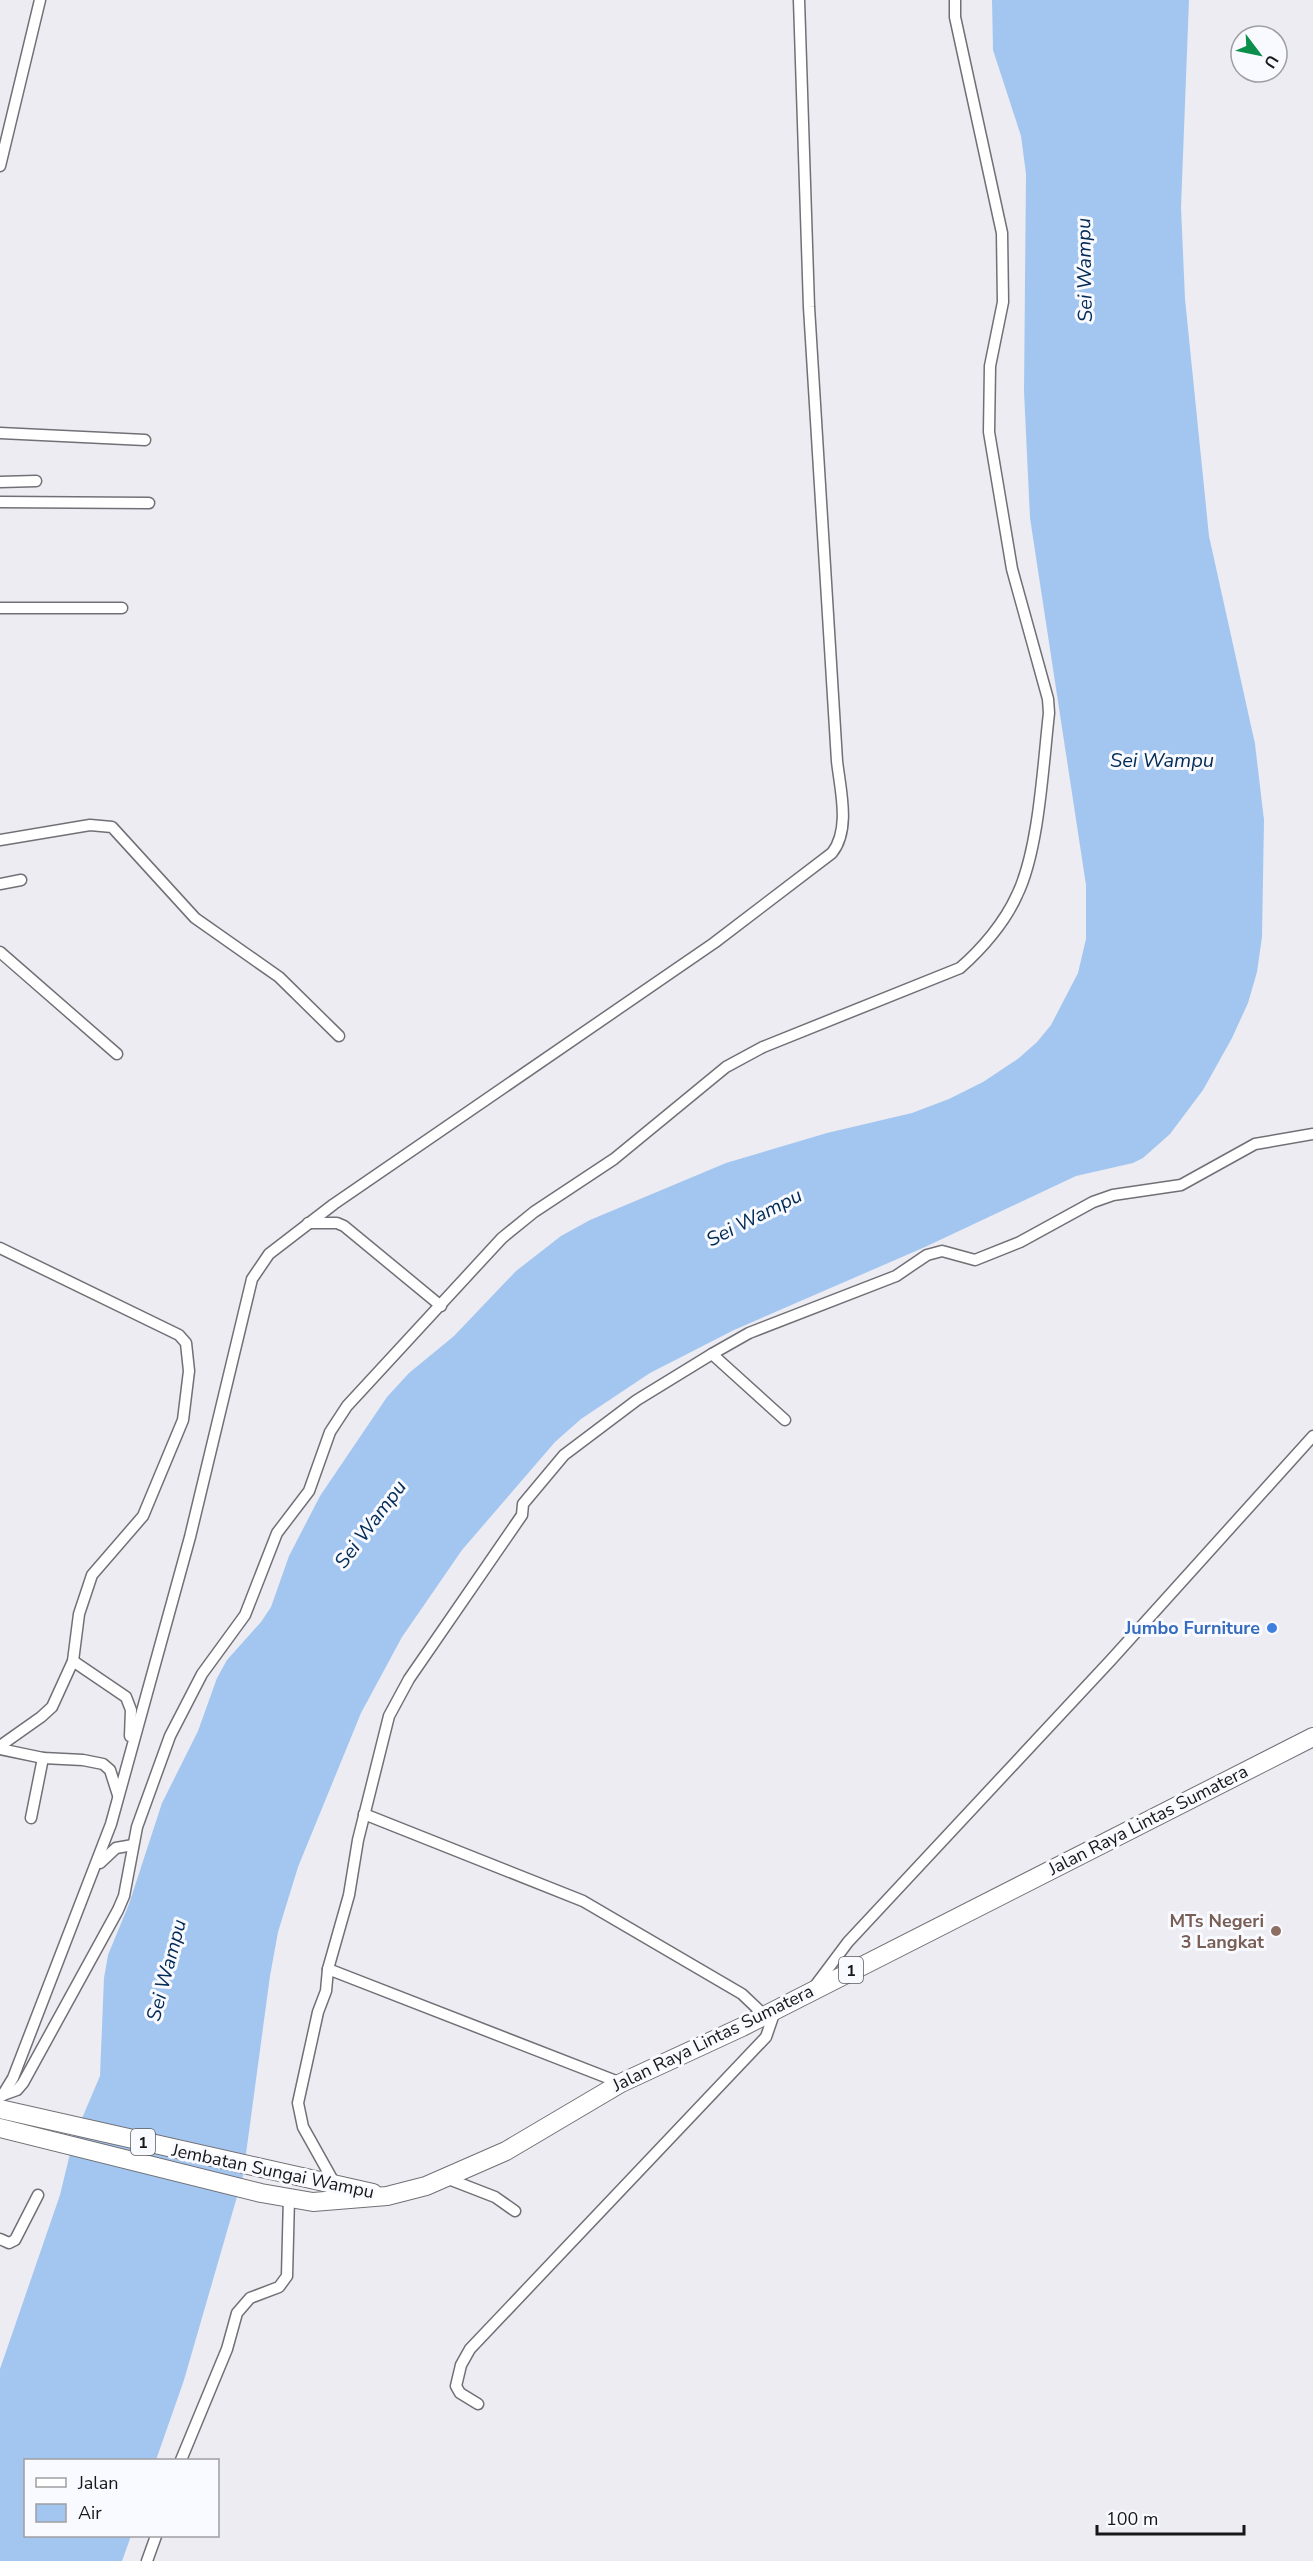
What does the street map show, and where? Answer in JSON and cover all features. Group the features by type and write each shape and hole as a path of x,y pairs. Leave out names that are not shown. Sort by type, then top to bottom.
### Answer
{"highway":[{"name":"Jalan Raya Lintas Sumatera","path":"261,2193 313,2202 338,2192 387,2196 446,2178 506,2151 621,2083 742,2027 769,2011 1313,1737"},
{"name":"1","path":"1,2101 11,2124"},
{"name":"Jembatan Sungai Wampu","path":"11,2124 267,2171 338,2192"},
{"name":"Jembatan Sungai Wampu","path":"11,2124 261,2193"}],"street":[{"path":"0,166 40,0"},
{"path":"1,2101 18,2068 95,1870 118,1795 190,1537 252,1279 269,1254 308,1224 525,1070 714,943 832,853 838,845 843,815 837,761 810,319 799,0"},
{"path":"1,2101 23,2083 118,1910 126,1889 133,1845 147,1796 170,1736 202,1674 245,1615 277,1533 309,1491 330,1432 347,1406 386,1361 510,1232 534,1212 614,1159 726,1067 763,1047 960,968 1008,912 1020,888 1036,818 1049,713 1048,699 1012,569 989,432 990,366 1003,302 1002,233 955,16 955,0"},
{"path":"0,433 145,440"},
{"path":"0,482 36,481"},
{"path":"0,502 149,503"},
{"path":"0,608 122,608"},
{"path":"0,840 90,825 112,827 195,918 279,976 339,1036"},
{"path":"0,884 21,880"},
{"path":"0,952 117,1054"},
{"path":"338,2192 303,2127 298,2103 318,2012 326,1991 328,1969 350,1895 364,1814 389,1716 409,1679 522,1515 523,1504 564,1455 637,1400 749,1333 896,1276 927,1255 942,1251 975,1260 1020,1242 1093,1202 1113,1195 1181,1185 1256,1144 1313,1134"},
{"path":"308,1224 330,1222 344,1226 441,1306"},
{"path":"0,1248 179,1335 186,1343 189,1371 181,1426 140,1522 92,1575 79,1614 73,1661 47,1712 0,1747"},
{"path":"712,1354 784,1420"},
{"path":"813,1989 848,1942 1111,1660 1313,1436"},
{"path":"73,1661 126,1697 131,1710 130,1752"},
{"path":"0,1747 43,1758 83,1760 103,1764 110,1770 118,1795"},
{"path":"31,1818 43,1758"},
{"path":"364,1814 583,1901 769,2011 770,2030 761,2043 470,2349 461,2365 456,2386 460,2393 478,2404"},
{"path":"95,1870 104,1857 116,1848 133,1845"},
{"path":"328,1969 621,2083"},
{"path":"446,2178 495,2197 515,2211"},
{"path":"0,2239 9,2243 15,2240 38,2195"},
{"path":"181,2459 227,2349 237,2313 250,2298 274,2290 285,2280 289,2197"},
{"path":"147,2561 155,2537"}],"water":[{"name":"Sei Wampu","path":"992,0 1189,0 1181,207 1185,299 1209,536 1255,744 1264,820 1262,937 1257,972 1248,1003 1232,1038 1203,1090 1170,1134 1143,1158 1133,1163 1076,1176 925,1247 734,1330 650,1373 581,1419 555,1442 462,1550 402,1637 361,1713 298,1867 278,1932 270,1976 243,2176 184,2380 156,2459 24,2459 24,2537 131,2537 122,2561 0,2561 0,2369 60,2195 74,2137 100,2076 104,1978 108,1955 129,1904 162,1803 198,1731 217,1678 227,1660 261,1622 271,1607 289,1556 320,1496 387,1397 409,1373 454,1336 516,1271 561,1236 590,1220 726,1163 827,1133 912,1113 949,1099 983,1082 1019,1058 1037,1042 1051,1025 1078,973 1086,939 1086,885 1030,518 1024,391 1026,174 1021,136 993,50"}],"place":[{"name":"Jumbo Furniture","path":"1272,1628"},
{"name":"MTs Negeri 3 Langkat","path":"1276,1931"}]}
